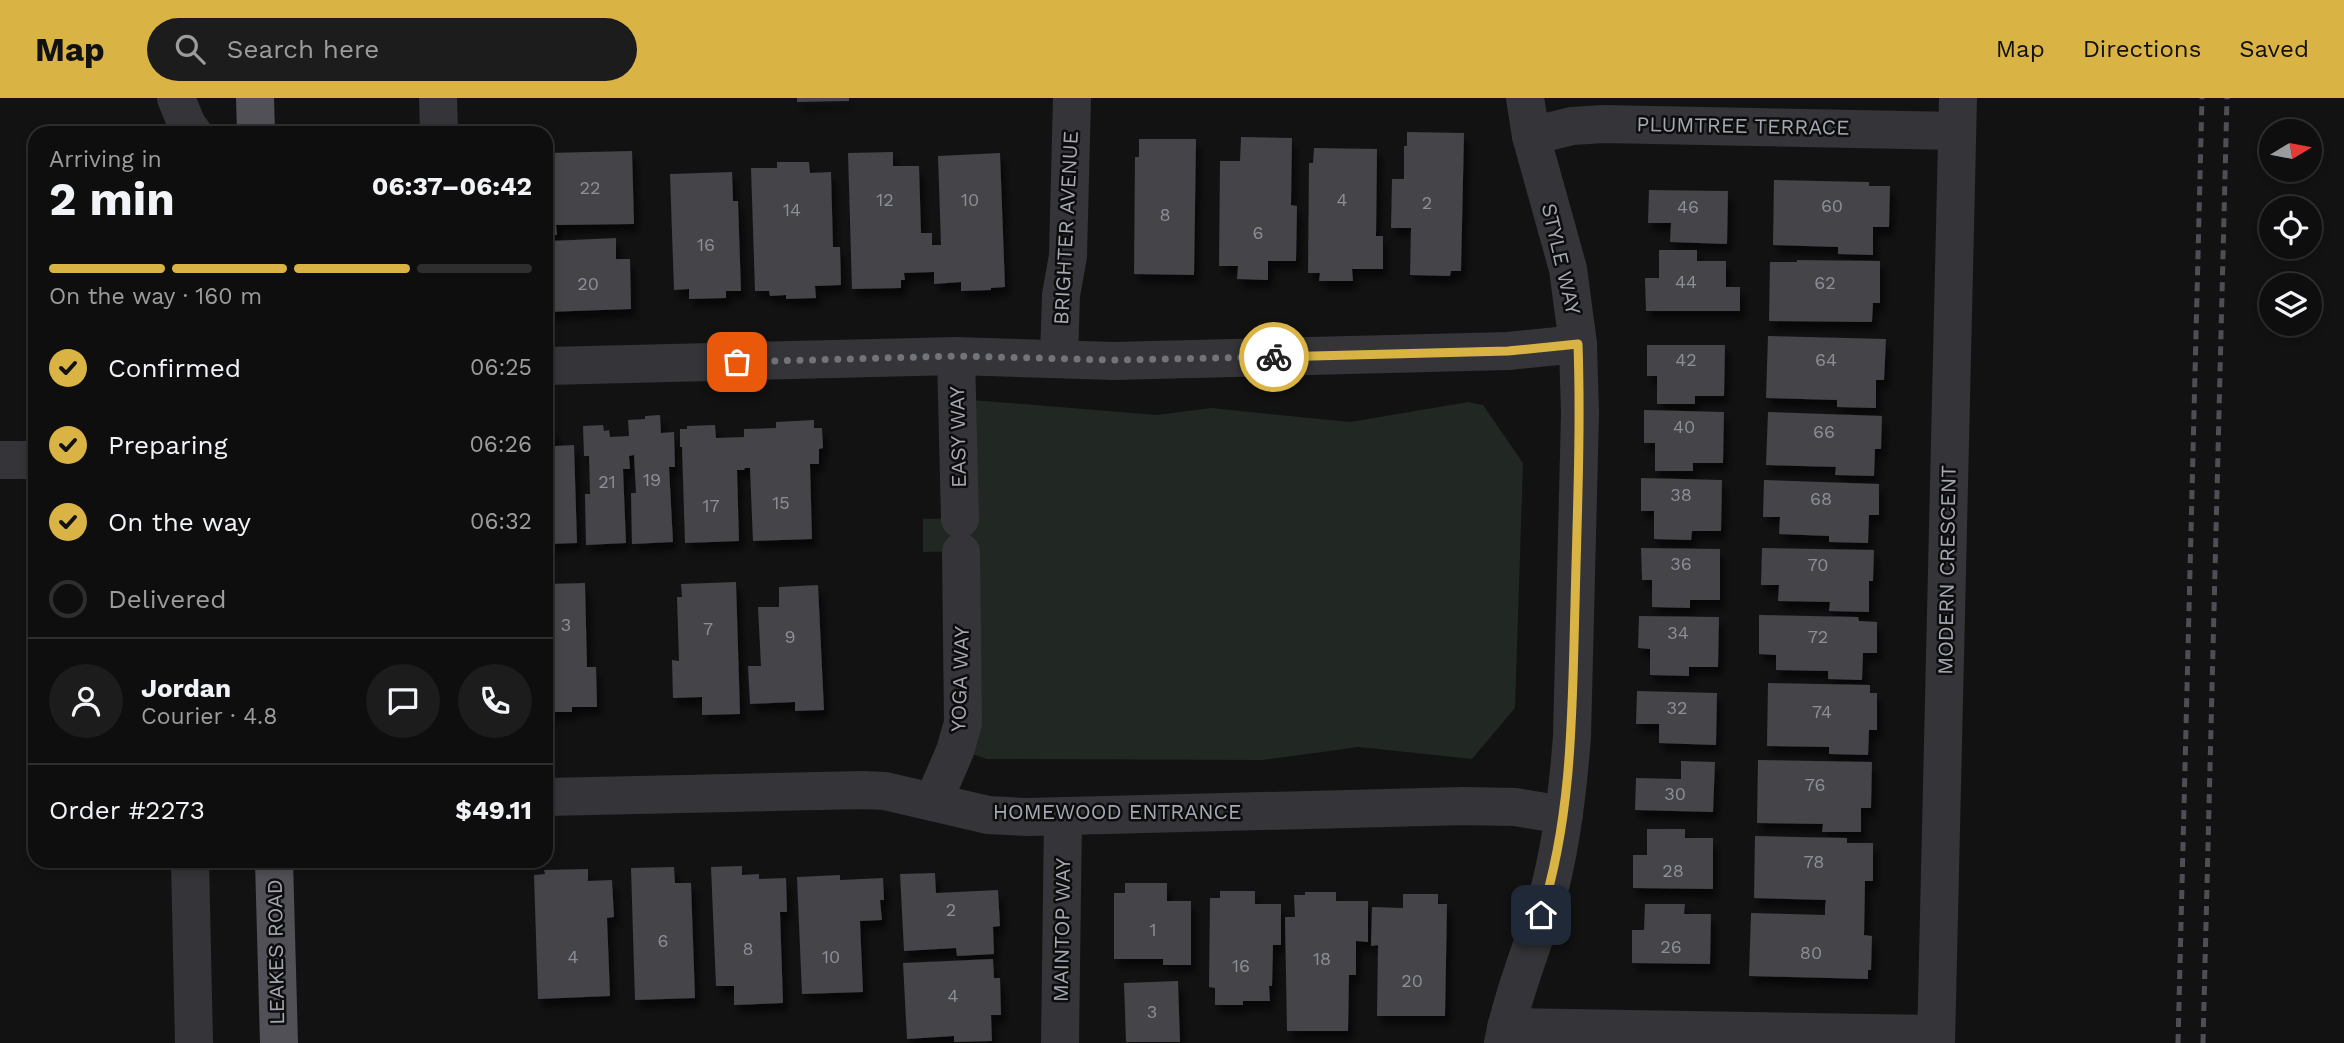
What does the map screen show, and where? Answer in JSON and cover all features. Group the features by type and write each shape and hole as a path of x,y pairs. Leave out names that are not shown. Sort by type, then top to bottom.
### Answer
{"main road":[{"path":"255,98 256,126"},
{"name":"LEAKES ROAD","path":"274,868 279,1043"}],"street":[{"path":"176,98 188,126"},
{"path":"438,98 439,126"},
{"name":"BRIGHTER AVENUE","path":"1059,358 1061,295 1068,256 1072,98"},
{"name":"STYLE WAY","path":"1505,1035 1548,894 1564,815 1572,736 1580,414 1578,344 1568,269 1531,136 1525,98"},
{"name":"PLUMTREE TERRACE","path":"1531,136 1573,126 1603,124 1957,115"},
{"name":"MODERN CRESCENT","path":"1936,1038 1957,115"},
{"path":"553,366 956,356 1114,360 1496,352 1578,344"},
{"name":"EASY WAY","path":"956,356 960,535"},
{"name":"YOGA WAY","path":"933,802 959,741 963,723 960,535"},
{"name":"HOMEWOOD ENTRANCE","path":"553,797 862,790 885,791 988,815 1027,817 1464,806 1515,807 1564,815"},
{"name":"MAINTOP WAY","path":"1059,1043 1063,816"},
{"path":"190,868 194,1043"},
{"path":"1505,1035 1936,1038"}],"shaded area":[{"path":"972,400 1157,415 1211,408 1350,422 1468,402 1483,405 1523,463 1515,708 1472,759 1359,747 1263,760 987,759 969,753 975,551 923,552 923,519 975,518"}],"building":[{"path":"797,98 849,98 849,101 797,102"},
{"path":"1407,132 1464,133 1461,271 1451,271 1450,276 1410,275 1411,228 1391,228 1392,179 1404,179 1404,146 1407,146"},
{"path":"1241,137 1292,138 1291,205 1297,206 1296,261 1268,261 1268,280 1237,279 1238,266 1219,266 1220,161 1240,161"},
{"path":"1139,139 1196,139 1194,275 1134,274 1135,157 1139,157"},
{"path":"1314,148 1377,149 1376,236 1383,236 1383,269 1352,269 1353,281 1319,281 1320,273 1308,273 1309,163 1313,163"},
{"path":"632,151 634,224 556,225 557,235 553,235 553,153"},
{"path":"893,152 893,166 919,166 921,233 932,233 932,245 941,245 938,156 1000,153 1005,287 961,291 961,282 934,284 934,272 904,273 905,280 901,280 901,288 852,289 848,153"},
{"path":"777,162 809,162 810,173 831,172 833,247 840,247 841,285 815,286 816,298 786,299 786,295 770,296 769,291 755,291 751,168 777,168"},
{"path":"732,172 733,201 738,201 741,291 726,291 726,298 689,299 689,289 674,290 670,174"},
{"path":"1774,180 1869,182 1869,186 1890,186 1889,227 1873,227 1873,255 1838,254 1838,247 1773,245"},
{"path":"1649,190 1728,191 1727,244 1670,242 1671,223 1648,223"},
{"path":"616,238 616,259 630,259 631,309 553,312 553,241"},
{"path":"1659,250 1697,250 1697,261 1726,261 1726,287 1740,287 1740,311 1646,311 1645,278 1659,278"},
{"path":"1880,261 1880,303 1873,303 1872,322 1769,321 1770,262"},
{"path":"1768,336 1886,339 1884,380 1876,380 1876,408 1837,407 1837,400 1766,398"},
{"path":"1647,345 1725,345 1724,396 1695,396 1695,404 1657,404 1657,376 1647,376"},
{"path":"1644,410 1724,412 1723,463 1693,463 1693,471 1655,471 1655,443 1644,443"},
{"path":"1768,412 1882,416 1881,449 1875,449 1874,476 1835,475 1836,467 1766,465"},
{"path":"660,415 661,433 674,432 675,467 669,467 673,542 632,544 631,493 636,493 634,455 629,456 630,469 623,469 626,543 586,545 585,494 590,494 589,456 584,456 583,426 603,425 604,431 609,430 610,437 629,436 628,420"},
{"path":"814,420 814,428 822,428 823,448 819,449 819,464 810,464 812,539 753,541 750,468 745,468 737,470 739,541 685,543 680,429 687,429 687,426 715,425 716,438 744,437 744,429 776,428 776,422"},
{"path":"553,430 555,446 574,445 577,543 553,544"},
{"path":"1641,478 1722,480 1721,531 1692,531 1691,540 1654,539 1654,511 1641,511"},
{"path":"1764,480 1879,484 1879,515 1869,515 1868,543 1829,542 1829,536 1779,534 1780,517 1763,517"},
{"path":"1641,548 1720,549 1720,600 1690,600 1690,608 1652,607 1652,580 1642,580"},
{"path":"1762,548 1874,550 1873,581 1869,581 1869,612 1829,611 1830,602 1778,601 1779,585 1761,585"},
{"path":"736,582 740,714 702,715 702,697 673,698 672,660 679,661 677,597 682,597 681,584"},
{"path":"585,583 587,667 596,667 597,707 572,707 572,712 553,712 553,584"},
{"path":"818,585 824,710 795,711 795,702 750,704 748,666 761,666 758,607 779,607 779,587"},
{"path":"1759,615 1858,617 1859,621 1877,622 1877,653 1863,653 1862,680 1828,679 1828,671 1776,670 1776,655 1759,654"},
{"path":"1639,616 1719,617 1718,667 1689,667 1689,676 1650,675 1650,649 1638,648"},
{"path":"1768,683 1870,685 1870,693 1877,693 1877,730 1869,730 1868,755 1829,754 1829,747 1767,746"},
{"path":"1637,691 1717,693 1716,745 1659,743 1659,724 1636,724"},
{"path":"1758,760 1872,762 1871,808 1861,808 1861,832 1822,832 1823,824 1757,823"},
{"path":"1681,761 1715,762 1713,812 1635,810 1636,778 1681,779"},
{"path":"1647,829 1685,829 1685,838 1713,838 1713,889 1633,888 1633,855 1647,855"},
{"path":"1755,836 1847,838 1847,843 1873,843 1873,881 1865,881 1864,935 1872,936 1871,970 1868,970 1868,979 1749,976 1751,913 1825,915 1826,900 1754,898"},
{"path":"742,866 742,875 759,874 759,879 786,878 787,912 780,912 783,1003 734,1005 734,986 716,986 711,867"},
{"path":"674,867 675,883 691,883 695,998 635,1000 631,868"},
{"path":"588,869 588,881 612,880 614,917 607,918 610,996 538,999 534,875 545,874 544,870"},
{"path":"935,873 936,893 998,890 1000,926 993,927 994,954 957,956 956,948 904,951 900,874"},
{"path":"840,875 840,880 883,878 884,900 880,900 882,920 860,921 863,992 802,994 797,877"},
{"path":"1125,883 1167,883 1167,901 1191,901 1191,965 1163,965 1163,959 1114,959 1114,893 1125,893"},
{"path":"1220,891 1255,891 1255,904 1281,904 1281,945 1273,945 1270,1001 1215,1005 1215,988 1209,987 1210,898 1220,898"},
{"path":"1305,892 1336,892 1336,901 1368,901 1368,942 1356,941 1356,975 1349,975 1348,1031 1287,1031 1285,917 1295,917 1294,895 1305,895"},
{"path":"1403,894 1438,894 1438,904 1447,904 1445,1016 1377,1016 1378,945 1371,946 1372,907 1403,908"},
{"path":"1645,904 1685,904 1684,914 1711,914 1710,964 1632,963 1632,930 1644,930"},
{"path":"993,959 994,978 1000,978 1001,1015 991,1015 992,1041 954,1042 954,1036 907,1039 903,963"},
{"path":"1178,981 1180,1042 1126,1042 1124,983"}],"railway":[{"path":"2178,1043 2202,98"},
{"path":"2203,1043 2227,98"}],"way so far":[{"path":"737,362 956,356 1094,360 1274,357"}],"route":[{"path":"1274,357 1508,351 1578,344 1580,414 1572,736 1556,862 1541,915"}]}
